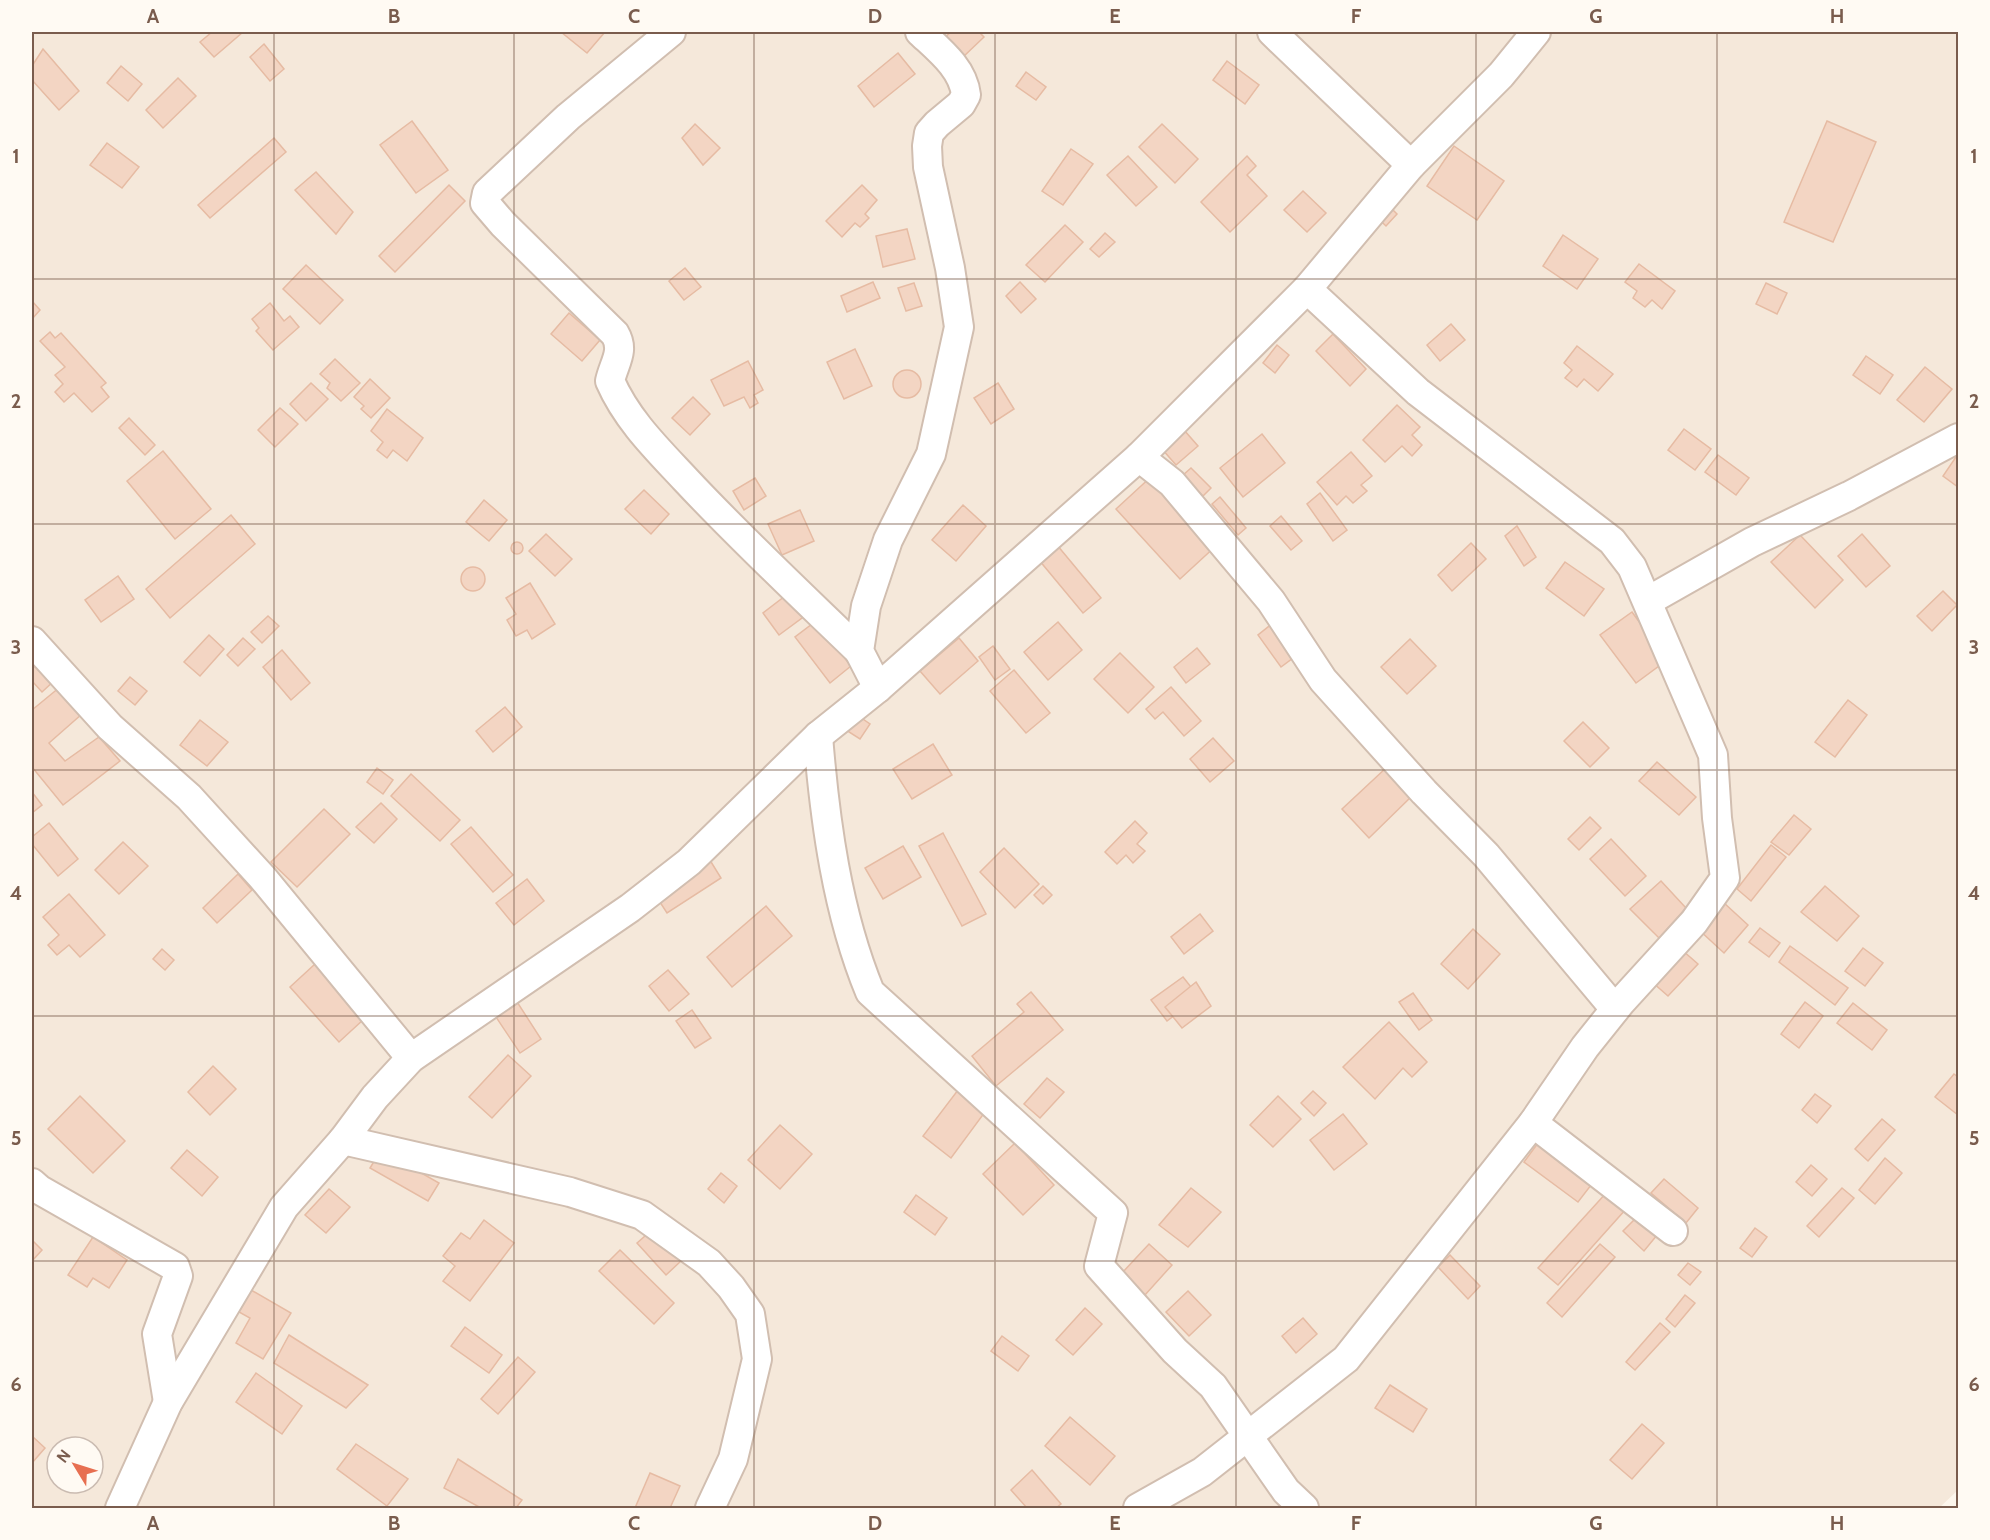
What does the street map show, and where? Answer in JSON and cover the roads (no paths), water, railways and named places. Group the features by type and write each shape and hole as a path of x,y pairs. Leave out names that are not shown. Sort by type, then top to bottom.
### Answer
{"street":[{"path":"671,32 568,117 488,193 485,203 517,238 615,334 621,344 610,381 636,425 721,517 859,651 878,688"},
{"path":"859,651 866,606 876,569 931,454 959,327 950,268 928,167 927,146 929,134 937,124 961,104 966,95 965,87 945,55 920,32"},
{"path":"1272,32 1411,165"},
{"path":"120,1509 168,1402 284,1207 343,1140 375,1097 411,1058 630,908 689,862 818,736 878,688 1139,457 1307,289 1411,165 1501,75 1536,32"},
{"path":"1138,1509 1202,1472 1346,1359 1533,1123 1585,1047 1615,1009 1694,922 1725,878 1717,818 1713,755 1632,567 1612,541 1418,392 1307,289"},
{"path":"1648,601 1752,542 1850,496 1959,438"},
{"path":"1139,457 1179,492 1271,601 1323,680 1424,792 1486,855 1615,1009"},
{"path":"32,641 110,727 196,805 262,877 411,1058"},
{"path":"818,736 825,817 857,959 870,992 1113,1213 1098,1266 1175,1351 1213,1386 1286,1491 1304,1509"},
{"path":"1533,1123 1673,1231"},
{"path":"343,1140 570,1192 642,1215 709,1263 732,1287 750,1314 756,1359 733,1459 710,1509"},
{"path":"34,1190 175,1267 178,1276 157,1334 168,1402"}]}
